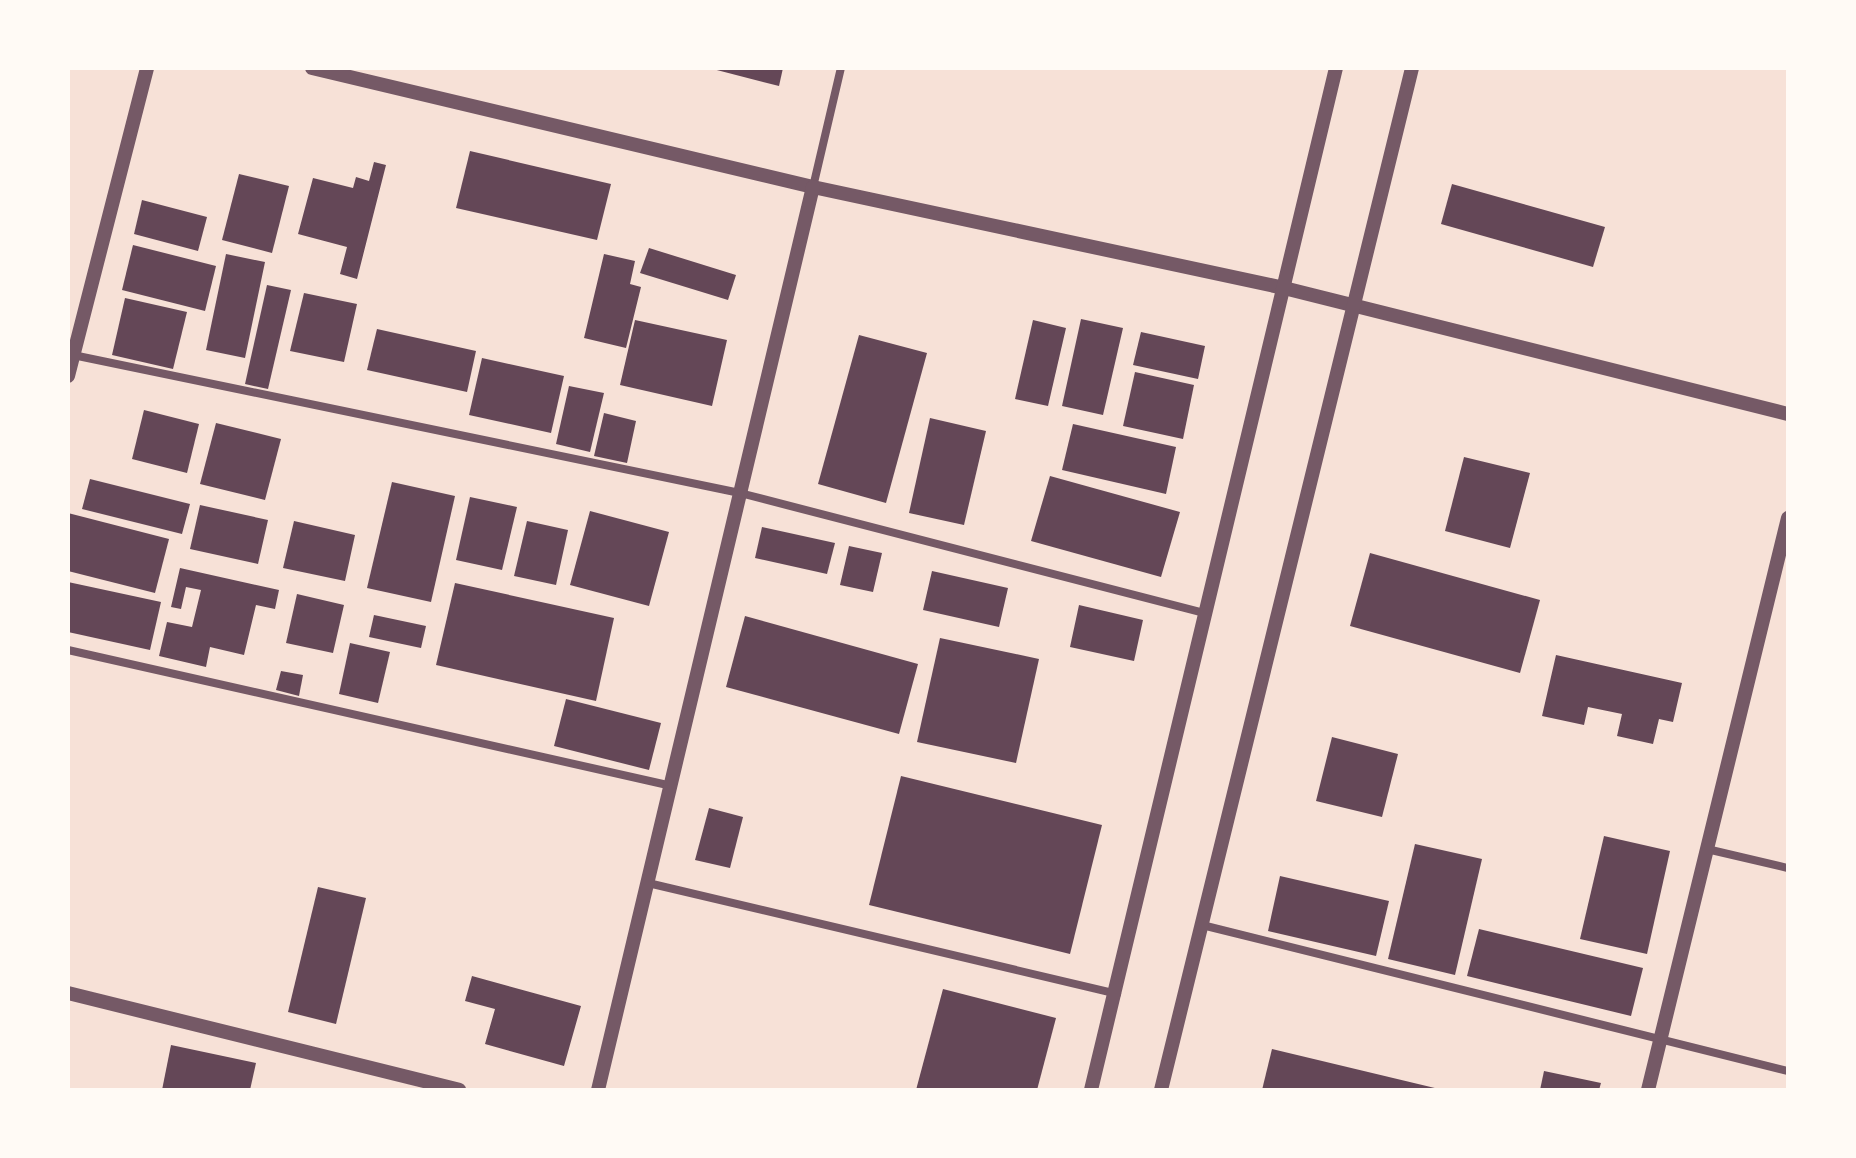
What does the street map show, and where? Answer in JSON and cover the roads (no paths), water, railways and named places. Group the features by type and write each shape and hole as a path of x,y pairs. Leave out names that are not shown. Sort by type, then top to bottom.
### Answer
{"street":[{"path":"68,376 70,355 147,68"},
{"path":"312,68 813,187 1288,289 1788,414"},
{"path":"598,1090 841,68"},
{"path":"1091,1090 1118,994 1204,613 1288,289 1336,68"},
{"path":"1161,1090 1357,306 1412,68"},
{"path":"70,355 740,493 1204,613"},
{"path":"1648,1090 1711,850 1788,518"},
{"path":"68,650 672,786"},
{"path":"1711,850 1788,868"},
{"path":"648,883 1118,994"},
{"path":"1202,925 1788,1071"},
{"path":"68,993 459,1090"}]}
